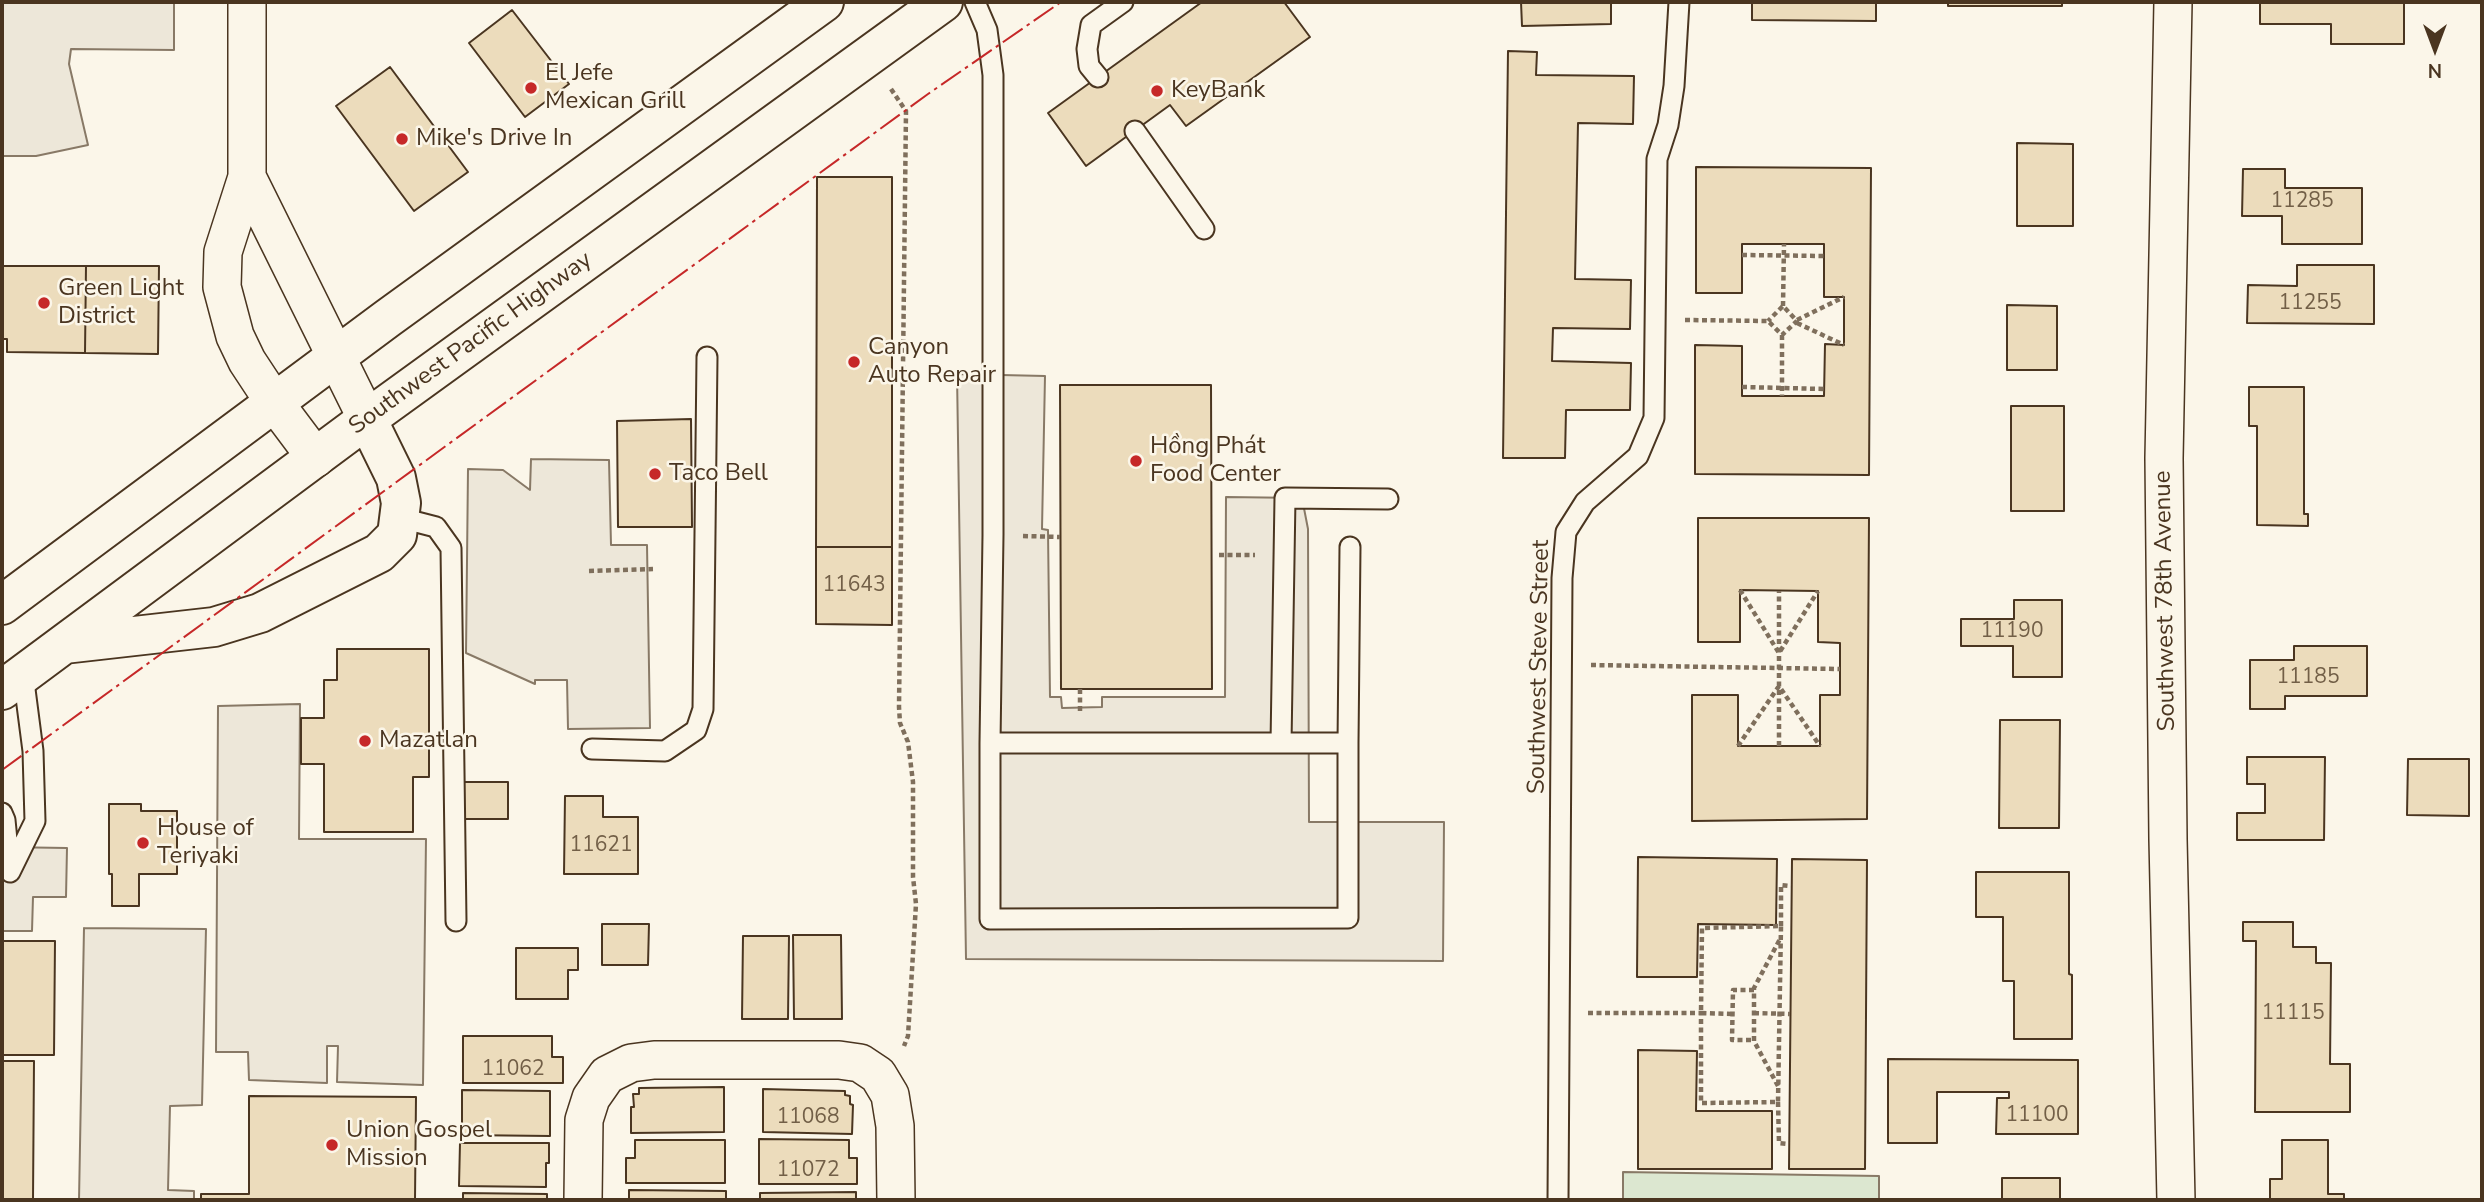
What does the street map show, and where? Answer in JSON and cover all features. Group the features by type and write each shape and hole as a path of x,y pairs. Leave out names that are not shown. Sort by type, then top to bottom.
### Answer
{"highway":[{"path":"2,605 336,356 824,2"},
{"name":"Southwest Pacific Highway","path":"12,682 367,419 943,2"},
{"path":"62,644 214,627 260,613 379,553 397,535 401,503 396,478 367,419"}],"street":[{"path":"247,2 247,177 223,253 222,287 235,336 247,361 316,458"},
{"name":"Southwest 78th Avenue","path":"2173,2 2164,458 2168,853 2176,1200"},
{"path":"247,177 367,419"},
{"path":"583,1200 584,1121 591,1098 607,1075 631,1063 654,1060 839,1060 860,1063 878,1075 890,1095 895,1126 896,1200"}],"lane":[{"path":"975,2 987,30 993,75 990,919 1348,918 1350,547"},
{"path":"1098,78 1089,66 1087,48 1091,25 1123,2"},
{"name":"Southwest Steve Street","path":"1558,1200 1562,578 1566,532 1585,502 1638,456 1654,418 1657,159 1668,125 1674,86 1679,2"},
{"path":"1135,131 1204,229"},
{"path":"592,749 664,751 696,730 703,709 707,357"},
{"path":"1281,743 1285,498 1388,499"},
{"path":"401,518 436,527 451,548 456,921"},
{"path":"6,872 35,821 34,757 12,682"},
{"path":"990,743 1348,743"},
{"path":"2,813 5,820 6,872"}],"path":[{"path":"870,54 906,111 899,707 900,723 908,742 913,782 913,877 916,904 908,1036 901,1052"},
{"path":"1768,321 1783,306 1784,244"},
{"path":"1742,254 1824,256"},
{"path":"1782,335 1797,321 1844,297"},
{"path":"1783,306 1797,321 1844,345"},
{"path":"1692,320 1768,321 1782,335 1782,396"},
{"path":"1742,387 1824,389"},
{"path":"589,571 653,569"},
{"path":"1740,590 1779,653"},
{"path":"1779,591 1779,746"},
{"path":"1779,653 1818,591"},
{"path":"1629,667 1840,668"},
{"path":"1738,746 1779,686"},
{"path":"1779,686 1820,746"},
{"path":"1789,1144 1779,1143 1778,1102 1782,885 1791,886"},
{"path":"1778,1102 1702,1102 1702,928 1781,926"},
{"path":"1779,1087 1754,1040 1754,990 1781,938"},
{"path":"1754,990 1733,990 1732,1014 1732,1040 1754,1040"},
{"path":"1626,1013 1732,1014"},
{"path":"1754,1013 1790,1014"}],"green space":[{"path":"1623,1172 1879,1176 1879,1200 1623,1200"}],"shaded area":[{"path":"2,2 174,2 174,50 71,49 69,64 88,145 36,156 2,156"},
{"path":"957,374 1045,376 1042,529 1048,530 1050,697 1061,697 1062,708 1102,707 1102,697 1225,697 1226,497 1302,498 1308,529 1309,822 1444,822 1443,961 966,959"},
{"path":"531,459 609,460 611,545 647,545 650,728 568,729 567,680 535,680 535,684 466,653 468,469 503,470 530,490"},
{"path":"300,704 299,839 426,839 423,1085 337,1082 338,1046 327,1046 327,1083 249,1080 248,1052 216,1052 218,706"},
{"path":"2,847 67,848 66,897 33,897 32,931 2,931"},
{"path":"84,928 206,929 202,1105 170,1106 168,1190 194,1191 194,1200 79,1200"}],"building":[{"name":"KeyBank","path":"1202,2 1284,2 1310,37 1186,126 1170,105 1086,166 1048,113"},
{"path":"1521,2 1611,2 1611,24 1522,26"},
{"path":"1752,2 1876,2 1876,21 1752,20"},
{"path":"1948,2 2062,2 2062,6 1948,6"},
{"path":"2260,2 2404,2 2404,44 2331,44 2331,24 2260,24"},
{"path":"512,10 569,84 525,117 469,43"},
{"path":"1508,51 1537,52 1536,75 1634,76 1633,124 1578,123 1575,279 1631,280 1630,329 1553,328 1552,361 1631,363 1630,410 1566,410 1565,458 1503,458"},
{"name":"Mike's Drive In","path":"390,67 468,172 414,211 336,106"},
{"path":"2017,143 2073,144 2073,226 2017,226"},
{"path":"1696,167 1871,168 1869,475 1695,474 1695,345 1742,346 1742,396 1824,396 1825,344 1844,345 1844,297 1824,297 1824,244 1742,244 1742,293 1696,293"},
{"path":"2243,169 2285,169 2285,188 2362,188 2362,244 2282,244 2282,216 2242,216"},
{"name":"Canyon Auto Repair","path":"817,177 892,177 892,547 816,547"},
{"path":"2297,265 2374,265 2374,324 2247,323 2248,285 2297,286"},
{"name":"Green Light District","path":"2,266 86,266 85,353 7,352 7,339 2,339"},
{"path":"86,266 159,266 158,354 85,353"},
{"path":"2007,305 2057,306 2057,370 2007,370"},
{"name":"Hồng Phát Food Center","path":"1060,385 1211,385 1212,689 1061,689"},
{"path":"2249,387 2304,387 2304,514 2308,514 2308,526 2257,525 2257,426 2249,426"},
{"path":"2011,406 2064,406 2064,511 2011,511"},
{"name":"Taco Bell","path":"691,419 692,527 618,527 617,421"},
{"path":"1698,518 1869,518 1867,819 1692,821 1692,695 1738,695 1738,746 1820,746 1820,695 1840,695 1840,643 1818,642 1818,591 1740,590 1740,642 1698,642"},
{"path":"816,547 892,547 892,625 816,624"},
{"path":"2014,600 2062,600 2062,677 2013,677 2013,646 1961,646 1961,619 2014,619"},
{"path":"2294,646 2367,646 2367,696 2285,696 2285,709 2250,709 2250,660 2294,660"},
{"name":"Mazatlan","path":"337,649 429,649 429,777 413,777 413,832 324,832 324,764 301,764 301,718 324,718 324,680 337,680"},
{"path":"2000,720 2060,720 2059,828 1999,828"},
{"path":"2247,757 2325,757 2324,840 2237,840 2237,813 2265,813 2265,784 2247,784"},
{"path":"2408,759 2469,759 2469,816 2407,815"},
{"path":"455,782 508,782 508,819 454,819"},
{"path":"565,796 603,796 603,817 638,817 638,874 564,874"},
{"name":"House of Teriyaki","path":"109,804 141,804 141,811 177,811 177,874 139,874 139,906 112,906"},
{"path":"1638,857 1777,859 1776,925 1698,924 1697,977 1637,977"},
{"path":"1792,859 1867,860 1865,1169 1789,1169"},
{"path":"1976,872 2069,872 2072,1039 2014,1039 2014,981 2003,981 2003,917 1976,917"},
{"path":"2243,922 2293,922 2293,947 2316,947 2316,963 2331,963 2330,1064 2350,1064 2350,1112 2255,1112 2256,941 2243,941"},
{"path":"602,924 649,924 648,965 602,965"},
{"path":"793,935 841,935 842,1019 794,1019"},
{"path":"743,936 789,936 788,1019 742,1019"},
{"path":"2,941 55,941 54,1055 2,1055"},
{"path":"516,948 578,948 578,970 568,970 568,999 516,999"},
{"path":"463,1036 552,1036 552,1057 563,1057 563,1083 463,1083"},
{"path":"1638,1050 1697,1051 1696,1111 1772,1111 1772,1169 1638,1169"},
{"path":"1888,1059 2078,1060 2078,1134 1996,1134 1997,1098 2009,1098 2009,1092 1937,1092 1937,1143 1888,1143"},
{"path":"2,1061 34,1061 33,1200 2,1200"},
{"path":"724,1087 724,1132 631,1133 633,1094 639,1094 639,1088"},
{"path":"763,1089 845,1091 845,1095 850,1096 850,1104 853,1105 852,1134 763,1132"},
{"path":"462,1090 550,1091 550,1136 462,1135"},
{"name":"Union Gospel Mission","path":"249,1096 416,1097 415,1200 201,1200 201,1194 249,1194"},
{"path":"759,1139 849,1140 849,1158 857,1158 857,1184 759,1184"},
{"path":"635,1140 725,1140 725,1183 626,1183 626,1158 635,1158"},
{"path":"2282,1140 2328,1140 2328,1194 2344,1194 2344,1200 2270,1200 2270,1179 2282,1179"},
{"path":"460,1143 549,1143 546,1187 459,1186"},
{"path":"2002,1178 2060,1178 2060,1200 2002,1200"},
{"path":"629,1190 726,1191 726,1200 629,1200"},
{"path":"856,1192 856,1200 760,1200 760,1193"},
{"path":"463,1193 547,1194 547,1200 463,1200"}],"power":[{"path":"2,770 928,94 1061,2"}],"place":[{"name":"El Jefe Mexican Grill","path":"531,88"},
{"name":"KeyBank","path":"1157,91"},
{"name":"Mike's Drive In","path":"402,139"},
{"name":"Green Light District","path":"44,303"},
{"name":"Canyon Auto Repair","path":"854,362"},
{"name":"Hồng Phát Food Center","path":"1136,461"},
{"name":"Taco Bell","path":"655,474"},
{"name":"Mazatlan","path":"365,741"},
{"name":"House of Teriyaki","path":"143,843"},
{"name":"Union Gospel Mission","path":"332,1145"}]}
